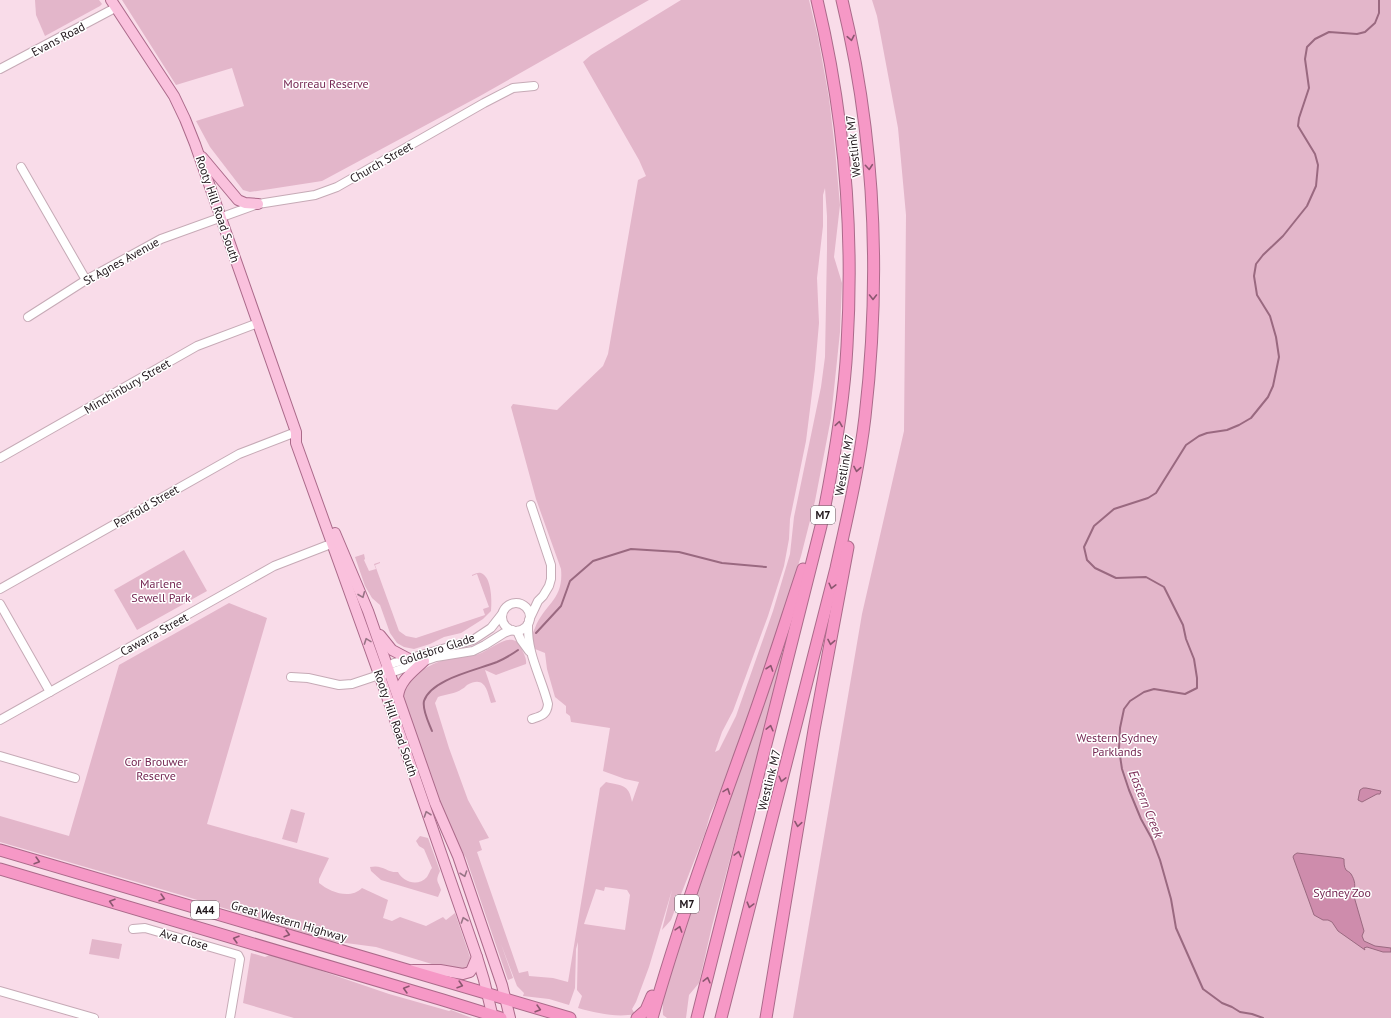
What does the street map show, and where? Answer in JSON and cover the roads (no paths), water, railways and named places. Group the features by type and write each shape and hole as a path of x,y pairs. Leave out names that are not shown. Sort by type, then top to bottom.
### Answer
{"highway":[{"name":"Westlink M7","path":"697,1018 821,526 840,416 847,347 849,250 847,189 840,121 833,76 817,0"},
{"name":"Westlink M7","path":"720,1018 836,568 853,493 865,418 870,368 873,307 874,232 864,118 853,51 842,0"},
{"path":"766,1018 814,730 851,533 853,493"},
{"name":"M7","path":"652,1018 666,966 708,842 743,748 803,570 821,526"},
{"name":"Great Western Highway","path":"0,850 570,1018"},
{"name":"A44","path":"0,869 496,1017"},
{"path":"771,1018 776,984 781,924"},
{"name":"M7","path":"637,1018 646,1010 666,966"}],"main road":[{"name":"Rooty Hill Road South","path":"113,4 174,96 185,119 198,153 296,432 302,440 379,675 477,957 487,993 496,1017"},
{"path":"198,153 238,200 245,203 258,204"},
{"name":"Rooty Hill Road South","path":"335,542 360,590 374,627 435,803 460,863 502,985 510,1018"},
{"path":"374,627 392,650 409,659"},
{"path":"398,696 403,681 424,661"},
{"path":"410,970 440,970 463,974 470,972 477,957"},
{"path":"443,1000 469,1012 477,1018"}],"street":[{"name":"Evans Road","path":"0,69 113,4"},
{"name":"Church Street","path":"220,218 258,204 315,195 337,187 513,88 534,86"},
{"path":"21,167 86,280"},
{"name":"St Agnes Avenue","path":"28,317 86,280 161,239 220,218"},
{"name":"Minchinbury Street","path":"0,458 200,344 258,323"},
{"name":"Penfold Street","path":"0,589 239,454 296,432"},
{"path":"529,622 538,601 546,593 550,583 552,565 531,505"},
{"name":"Cawarra Street","path":"0,720 274,566 335,542"},
{"name":"Goldsbro Glade","path":"389,670 409,659 473,640 491,628 508,606 538,601"},
{"path":"0,604 50,692"},
{"path":"521,604 528,611 530,651 548,704 548,710 544,714 532,719"},
{"path":"502,614 503,623 508,629 515,631 530,651"},
{"name":"Goldsbro Glade","path":"389,670 443,655 473,651 485,646 504,633 525,628 529,622"},
{"path":"291,677 308,678 339,685 352,684 389,670"},
{"path":"0,756 75,778"},
{"name":"Ava Close","path":"133,929 145,928 233,953 238,956 240,959 230,1018"},
{"path":"0,991 94,1018"}],"waterway":[{"name":"Eastern Creek","path":"1263,1018 1240,1012 1222,1003 1203,989 1176,928 1171,899 1160,860 1152,839 1141,819 1122,769 1119,749 1120,728 1124,709 1130,701 1144,692 1154,689 1185,694 1197,688 1194,659 1186,639 1183,625 1164,587 1146,577 1116,578 1095,568 1087,560 1084,547 1094,526 1114,509 1148,498 1156,493 1186,445 1199,436 1207,433 1227,430 1251,418 1268,397 1273,386 1279,357 1276,337 1270,316 1257,295 1254,276 1256,264 1263,255 1283,236 1307,206 1316,186 1318,165 1315,154 1298,126 1299,118 1309,88 1305,59 1307,47 1315,39 1329,32 1357,34 1365,32 1375,23 1379,13 1379,0"},
{"path":"536,633 561,606 570,581 593,561 631,549 679,552 722,563 766,567"},
{"path":"432,731 424,708 424,701 428,693 445,681 497,662 518,650"}],"park label":[{"name":"Morreau Reserve","path":"326,83"},
{"name":"Marlene Sewell Park","path":"161,590"},
{"name":"Western Sydney Parklands","path":"1117,744"},
{"name":"Cor Brouwer Reserve","path":"156,768"},
{"name":"Sydney Zoo","path":"1342,892"}]}
